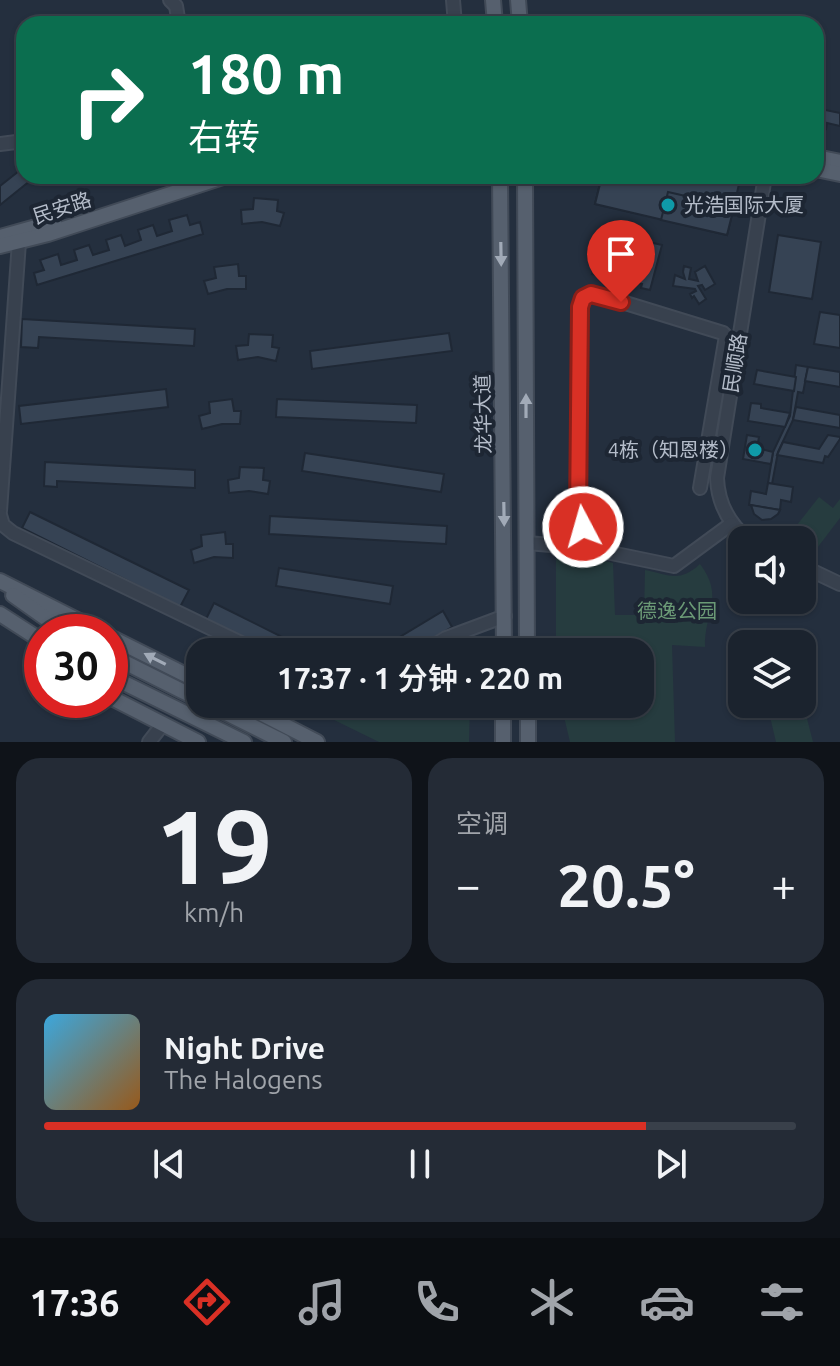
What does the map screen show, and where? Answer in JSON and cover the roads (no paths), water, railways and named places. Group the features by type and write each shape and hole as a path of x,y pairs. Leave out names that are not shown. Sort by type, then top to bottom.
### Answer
{"main road":[{"name":"民安路","path":"0,237 171,184"},
{"name":"民安路","path":"0,246 201,184"},
{"name":"龙华大道","path":"500,184 504,638"},
{"path":"525,184 527,638"},
{"path":"0,583 41,614"},
{"path":"0,583 64,614"},
{"path":"0,614 24,629"},
{"path":"128,646 186,675"},
{"path":"128,664 186,693"},
{"path":"128,685 244,742"},
{"path":"128,706 198,742"},
{"path":"236,718 284,742"},
{"path":"270,718 317,742"},
{"path":"503,718 503,742"},
{"path":"528,718 528,742"}],"street":[{"name":"民顺路","path":"733,526 719,496 717,478 764,184"},
{"path":"19,242 0,513 3,525 13,533 231,638"},
{"path":"587,548 585,532 578,517 580,307 586,295 596,294 726,336 700,488"},
{"path":"527,543 587,548 674,566 731,524"},
{"path":"816,573 840,584"},
{"path":"447,638 505,616"},
{"path":"149,742 163,724"}],"place":[{"name":"光浩国际大厦","path":"668,205"},
{"name":"4栋（知恩楼）","path":"755,450"}],"park label":[{"name":"德逸公园","path":"677,611"}]}
